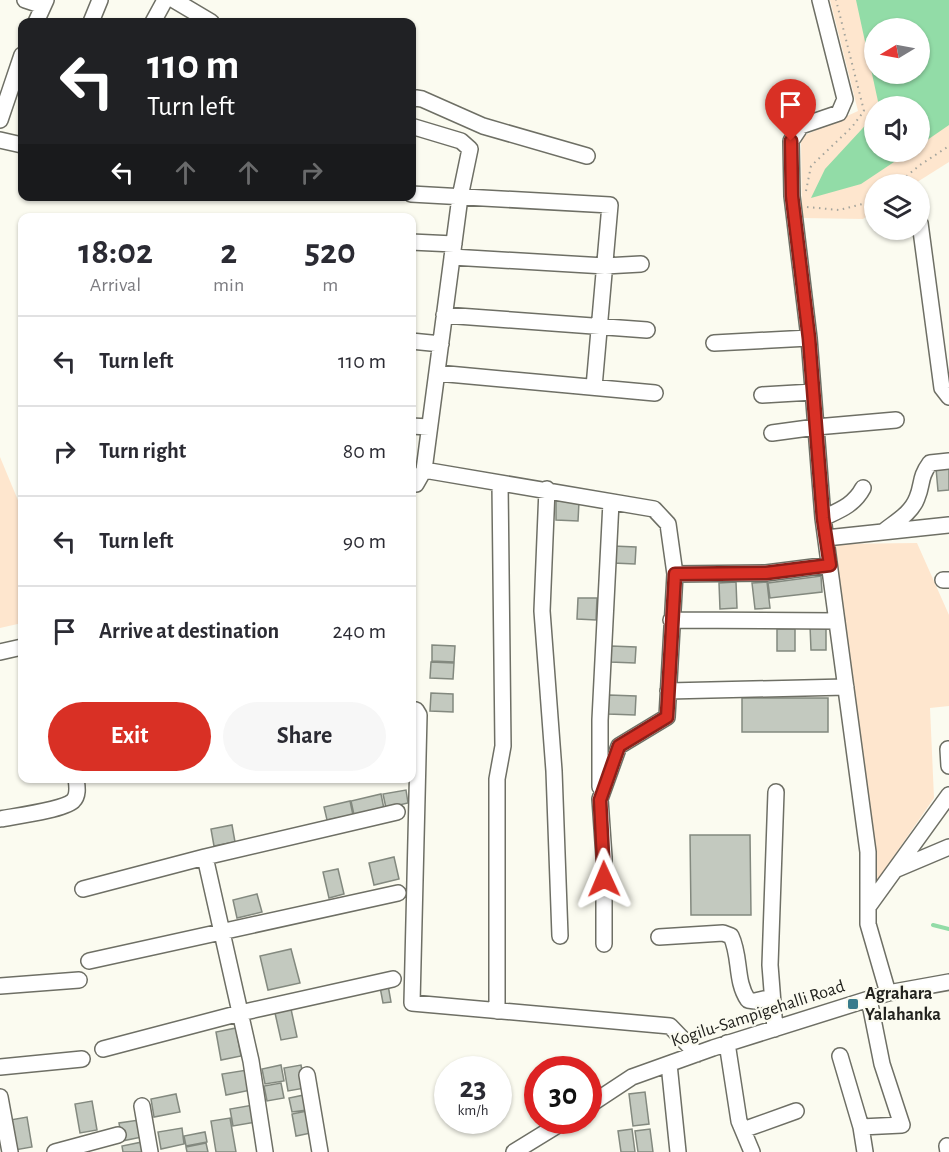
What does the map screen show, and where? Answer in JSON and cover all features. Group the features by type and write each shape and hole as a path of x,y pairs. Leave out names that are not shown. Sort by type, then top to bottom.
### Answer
{"street":[{"path":"25,0 45,3 38,18"},
{"path":"93,18 100,0"},
{"path":"155,18 165,0"},
{"path":"174,0 204,18"},
{"path":"820,0 845,99 838,113 801,126 791,141 792,196 809,338 823,518 868,852 868,924 888,993"},
{"path":"0,120 5,91 18,64"},
{"path":"416,98 483,126 587,156"},
{"path":"416,128 461,141 470,149 460,197 424,470 416,484"},
{"path":"0,140 18,144"},
{"path":"416,194 609,206 594,387"},
{"path":"922,240 942,388 949,397"},
{"path":"416,243 453,251 604,266 641,264"},
{"path":"444,315 648,330"},
{"path":"714,343 809,338"},
{"path":"416,342 441,344"},
{"path":"436,373 655,393"},
{"path":"762,395 813,392"},
{"path":"772,433 896,420"},
{"path":"416,426 429,427"},
{"path":"883,532 910,511 917,498 922,474 930,463 949,461"},
{"path":"424,470 548,489 654,509 668,524 675,574 667,717 619,746 600,800"},
{"path":"497,1011 497,779 503,746 500,483"},
{"path":"823,518 850,505 863,488"},
{"path":"548,489 542,611 554,771 560,936"},
{"path":"604,944 600,720 610,502"},
{"path":"826,538 949,525"},
{"path":"675,574 766,573 830,565"},
{"path":"671,620 837,621"},
{"path":"0,652 18,648"},
{"path":"668,691 846,687"},
{"path":"416,710 419,715 411,1003 670,1026 697,1054"},
{"path":"948,749 949,766"},
{"path":"0,819 66,806 75,799 77,783"},
{"path":"775,1029 770,965 776,792"},
{"path":"868,908 949,795"},
{"path":"83,890 205,857 397,812"},
{"path":"896,870 949,847"},
{"path":"205,857 251,1061 265,1152"},
{"path":"89,961 398,893"},
{"path":"659,937 723,933 731,936 735,945 742,991 748,1000 755,1001 772,997"},
{"path":"104,1049 240,1013 393,979"},
{"path":"0,986 79,980"},
{"name":"Kogilu-Sampigehalli Road","path":"602,1097 632,1077 727,1043 888,993 949,982"},
{"path":"861,1127 902,1125 882,1064 869,999"},
{"path":"727,1043 739,1120 752,1152"},
{"path":"840,1056 861,1127 865,1152"},
{"path":"0,1067 82,1059"},
{"path":"669,1064 678,1152"},
{"path":"307,1075 320,1152"},
{"path":"0,1097 10,1152"},
{"path":"142,1106 150,1152"},
{"path":"743,1130 796,1111"},
{"path":"526,1150 547,1134"},
{"path":"56,1152 118,1135"}],"path":[{"path":"805,197 811,166 852,127"},
{"path":"909,174 949,146"},
{"path":"803,207 839,210 864,204"}],"shaded area":[{"path":"830,0 949,0 949,162 930,174 864,174 863,219 802,218 801,137 858,111"},
{"path":"856,0 949,0 949,125 930,138 930,96 877,96 874,84 930,84 930,18 864,18 864,37"},
{"path":"864,127 864,162 894,162 876,174 864,174 864,182 861,184 811,198 825,169"},
{"path":"0,457 18,500 18,624 0,628"},
{"path":"917,543 949,615 949,706 930,708 934,798 874,885 832,544"}],"building":[{"path":"949,466 949,490 938,491 936,468"},
{"path":"556,501 579,502 578,521 556,520"},
{"path":"613,546 636,547 635,564 613,563"},
{"path":"821,576 822,592 770,598 768,583"},
{"path":"736,582 737,608 720,609 719,583"},
{"path":"767,582 770,608 755,609 752,583"},
{"path":"578,598 597,598 596,620 577,619"},
{"path":"810,626 826,626 826,650 811,650"},
{"path":"777,629 795,629 795,651 777,651"},
{"path":"432,645 455,646 454,662 432,661"},
{"path":"611,646 636,647 635,663 610,662"},
{"path":"431,662 454,663 453,679 430,678"},
{"path":"431,693 453,694 453,712 430,711"},
{"path":"609,695 636,696 635,715 608,714"},
{"path":"742,698 828,698 828,732 742,732"},
{"path":"406,790 408,803 386,808 383,794"},
{"path":"381,794 384,809 354,815 351,801"},
{"path":"350,801 353,815 327,820 324,807"},
{"path":"232,825 235,842 214,846 211,829"},
{"path":"690,835 750,835 751,915 691,915"},
{"path":"394,857 399,879 374,885 369,863"},
{"path":"338,869 344,894 329,898 323,872"},
{"path":"257,894 262,912 237,918 233,900"},
{"path":"291,949 300,983 268,990 260,956"},
{"path":"388,985 391,1002 383,1003 380,987"},
{"path":"291,1009 297,1037 281,1040 275,1013"},
{"path":"236,1028 241,1056 221,1060 216,1032"},
{"path":"281,1065 284,1081 265,1084 262,1069"},
{"path":"301,1065 305,1088 288,1091 284,1068"},
{"path":"247,1070 251,1090 226,1095 222,1074"},
{"path":"281,1083 284,1098 267,1101 264,1086"},
{"path":"645,1092 649,1124 633,1126 629,1094"},
{"path":"176,1094 180,1112 154,1117 151,1099"},
{"path":"304,1095 307,1110 292,1112 289,1098"},
{"path":"92,1101 97,1130 80,1133 75,1104"},
{"path":"253,1105 256,1122 233,1126 230,1109"},
{"path":"307,1111 311,1133 296,1136 292,1114"},
{"path":"27,1117 32,1147 15,1150 10,1120"},
{"path":"230,1118 236,1152 216,1152 211,1121"},
{"path":"139,1120 142,1137 122,1141 119,1123"},
{"path":"182,1128 184,1144 161,1149 158,1132"},
{"path":"632,1129 635,1152 621,1152 618,1131"},
{"path":"650,1129 653,1152 638,1152 635,1131"},
{"path":"205,1132 207,1142 186,1146 184,1136"},
{"path":"142,1142 144,1152 123,1152 122,1146"},
{"path":"206,1143 208,1152 187,1152 186,1147"}],"waterway":[{"path":"933,925 949,929"}],"place":[{"name":"Agrahara Yalahanka","path":"853,1004"}],"route":[{"path":"604,879 600,800 619,746 667,717 675,574 766,573 830,565 823,518 809,338 792,196 791,141"}]}
